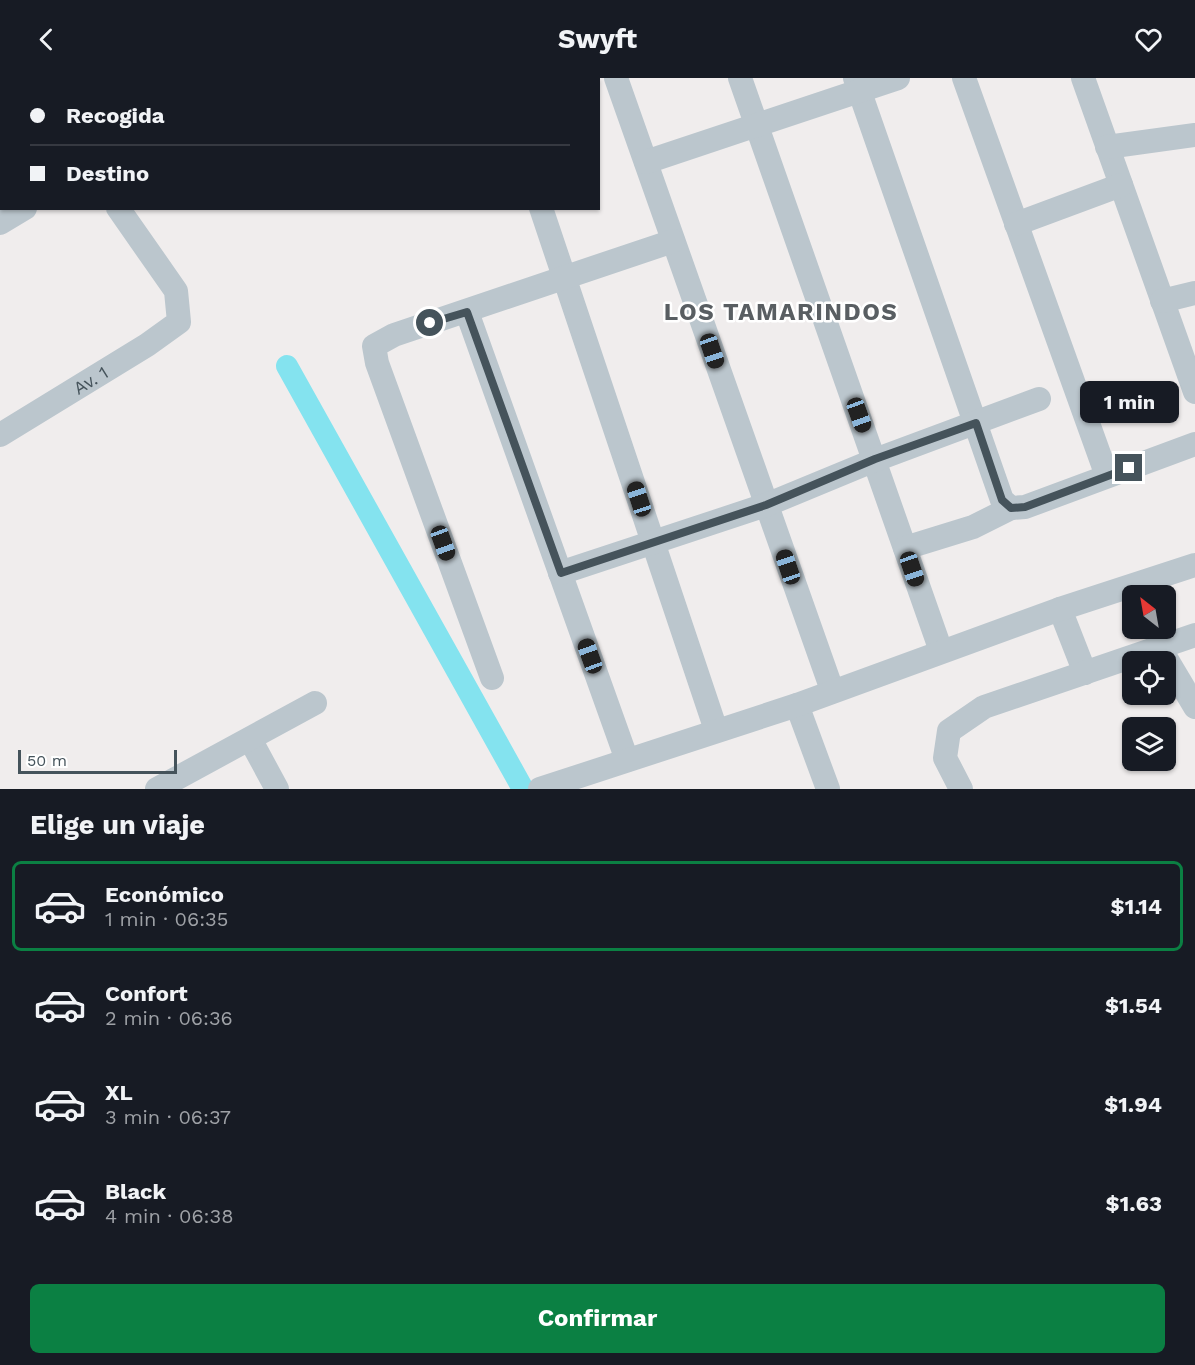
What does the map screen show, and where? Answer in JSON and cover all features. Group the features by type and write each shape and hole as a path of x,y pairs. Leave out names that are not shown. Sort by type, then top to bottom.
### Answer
{"street":[{"path":"616,78 832,690"},
{"path":"740,78 941,651"},
{"path":"646,162 757,126 857,84 898,78"},
{"path":"964,78 1107,476"},
{"path":"1083,78 1195,392"},
{"path":"857,84 1002,500 1011,508"},
{"path":"1107,147 1195,135"},
{"path":"1016,224 1121,185"},
{"path":"0,223 22,210"},
{"name":"Av. 1","path":"0,435 147,345 179,322 176,291 119,210"},
{"path":"542,210 716,730"},
{"path":"492,678 377,363 374,346 394,335 673,241"},
{"path":"1162,301 1195,292"},
{"path":"467,312 627,760"},
{"path":"561,573 766,505 875,459 1039,399"},
{"path":"905,548 972,527 1011,508 1025,507 1195,444"},
{"path":"540,789 797,705 832,690 1060,609 1195,565"},
{"path":"1060,609 1085,673"},
{"path":"961,789 945,758 949,731 984,707 1195,634"},
{"path":"1160,648 1195,707"},
{"path":"157,789 315,703"},
{"path":"797,705 828,789"},
{"path":"250,739 277,789"}],"waterway":[{"path":"287,366 523,789"}],"district":[{"name":"LOS TAMARINDOS","path":"781,312"}],"route":[{"path":"430,323 467,312 561,573 766,505 875,459 976,423 1002,500 1011,508 1025,507 1129,468"}]}
